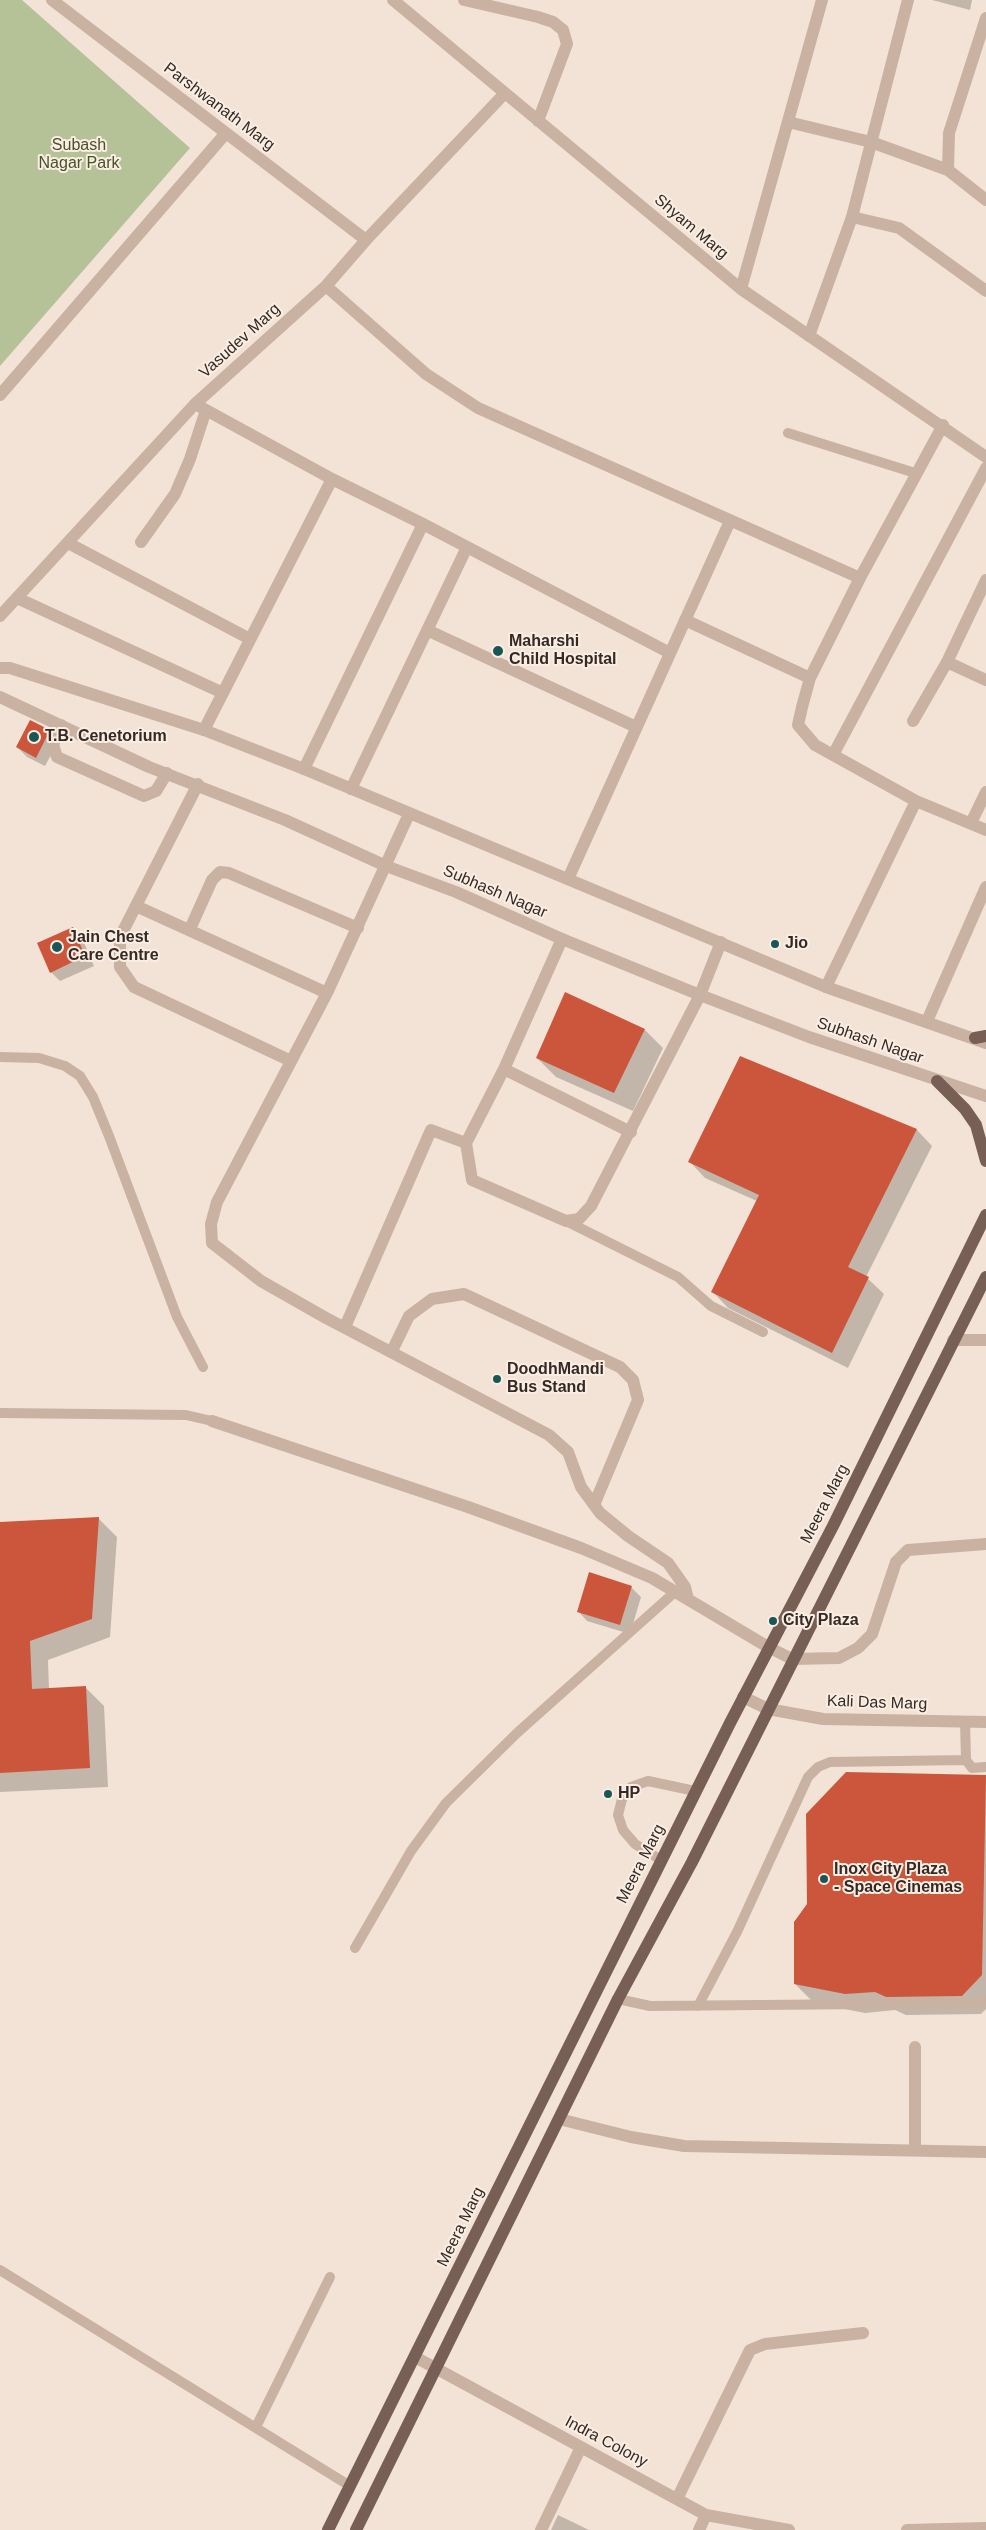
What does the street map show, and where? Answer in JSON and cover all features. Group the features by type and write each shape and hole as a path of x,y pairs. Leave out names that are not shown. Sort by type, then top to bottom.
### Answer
{"main road":[{"path":"937,1081 965,1109 976,1125 986,1161"},
{"name":"Meera Marg","path":"328,2530 695,1791 833,1526 986,1215"},
{"path":"356,2530 618,1999 692,1862 792,1659 986,1277"}],"street":[{"name":"Parshwanath Marg","path":"52,0 366,240"},
{"name":"Shyam Marg","path":"393,0 741,289 943,425 986,457"},
{"path":"464,0 538,17 553,22 563,30 567,44 538,121"},
{"path":"741,289 822,0"},
{"path":"809,336 852,217 908,0"},
{"path":"948,170 949,133 986,18"},
{"name":"Vasudev Marg","path":"0,616 200,407 326,286 366,240 504,93"},
{"path":"788,122 871,142 948,170 986,200"},
{"path":"0,395 226,133"},
{"path":"852,217 899,228 986,291"},
{"path":"326,286 426,374 478,408 860,578"},
{"path":"141,542 175,494 190,460 200,407 332,479 467,546 670,653"},
{"path":"943,425 915,473 810,678 798,725 815,745 916,800 986,830"},
{"path":"833,755 986,468"},
{"path":"204,730 332,479"},
{"path":"568,879 730,521"},
{"path":"304,769 423,524"},
{"path":"68,543 250,639"},
{"path":"351,789 467,546"},
{"path":"913,721 947,662 985,584"},
{"path":"17,598 223,693"},
{"path":"685,620 810,678"},
{"path":"427,630 636,727"},
{"path":"947,662 986,680"},
{"path":"0,668 10,668 204,730 304,769 826,987 982,1039"},
{"name":"Subhash Nagar","path":"0,697 167,773 285,820 386,866 456,892 562,939 700,995 809,1037 986,1096"},
{"path":"60,725 53,746 57,757 144,796 156,791 167,773"},
{"path":"198,784 120,937 120,967 134,987 291,1060"},
{"path":"971,823 986,792"},
{"path":"826,987 916,800"},
{"path":"409,814 327,993 217,1202 211,1224 212,1243 261,1281 326,1318 549,1435 568,1452 581,1487 600,1513 628,1536 668,1563 686,1587 688,1598"},
{"path":"190,929 212,880 220,872 229,873 358,928"},
{"path":"927,1021 986,887"},
{"path":"136,906 327,993"},
{"path":"562,939 504,1069 466,1143 472,1180 566,1221 579,1219 591,1206 631,1132 700,995 721,942"},
{"path":"504,1069 631,1132"},
{"path":"345,1327 430,1130 466,1143"},
{"path":"392,1351 409,1316 432,1299 464,1294 620,1367 633,1380 638,1400 594,1505"},
{"path":"953,1340 986,1340"},
{"path":"212,1421 468,1507 581,1548 652,1578 768,1648 792,1659 839,1658 858,1648 872,1634 896,1562 908,1550 986,1544"},
{"name":"Kali Das Marg","path":"743,1697 768,1709 824,1718 986,1722"},
{"path":"915,2150 916,2047"},
{"path":"559,2119 631,2137 684,2146 986,2152"},
{"path":"677,2499 750,2350 765,2344 863,2333"},
{"name":"Indra Colony","path":"415,2357 706,2515 789,2530"},
{"path":"541,2530 581,2447"},
{"path":"699,2530 706,2515"},
{"path":"908,2530 986,2528"}],"lane":[{"path":"788,433 915,473"},
{"path":"0,1057 39,1058 65,1066 80,1076 93,1097 109,1136 177,1317 203,1367"},
{"path":"566,1221 678,1277 711,1306 763,1332"},
{"path":"0,1414 186,1415 212,1421"},
{"path":"355,1948 411,1851 446,1803 517,1733 676,1591"},
{"path":"965,1722 966,1760 972,1768 986,1767"},
{"path":"698,2006 737,1932 808,1777 818,1767 830,1762 966,1760"},
{"path":"661,1860 635,1844 623,1830 618,1815 622,1799 631,1787 648,1780 695,1791"},
{"path":"618,1999 650,2006 981,2003 986,2001"},
{"path":"0,2270 350,2486"},
{"path":"256,2427 330,2276"}],"green space":[{"name":"Subash Nagar Park","path":"0,0 22,0 190,148 0,366"}],"building":[{"path":"30,720 50,730 36,758 16,747"},
{"path":"73,927 85,956 50,973 37,943"},
{"path":"565,992 645,1029 614,1093 536,1058"},
{"path":"740,1056 917,1129 848,1267 869,1277 832,1353 711,1292 759,1195 688,1162"},
{"path":"99,1517 92,1619 30,1641 32,1689 86,1686 90,1768 0,1773 0,1522"},
{"path":"589,1572 632,1586 620,1625 577,1612"},
{"path":"846,1772 986,1775 982,1975 962,1996 886,1997 875,1992 845,1994 794,1984 794,1922 807,1904 806,1814"}],"place":[{"name":"Maharshi Child Hospital","path":"498,651"},
{"name":"T.B. Cenetorium","path":"34,737"},
{"name":"Jio","path":"775,944"},
{"name":"Jain Chest Care Centre","path":"57,947"},
{"name":"DoodhMandi Bus Stand","path":"497,1379"},
{"name":"City Plaza","path":"773,1621"},
{"name":"HP","path":"608,1794"},
{"name":"Inox City Plaza - Space Cinemas","path":"824,1879"}]}
